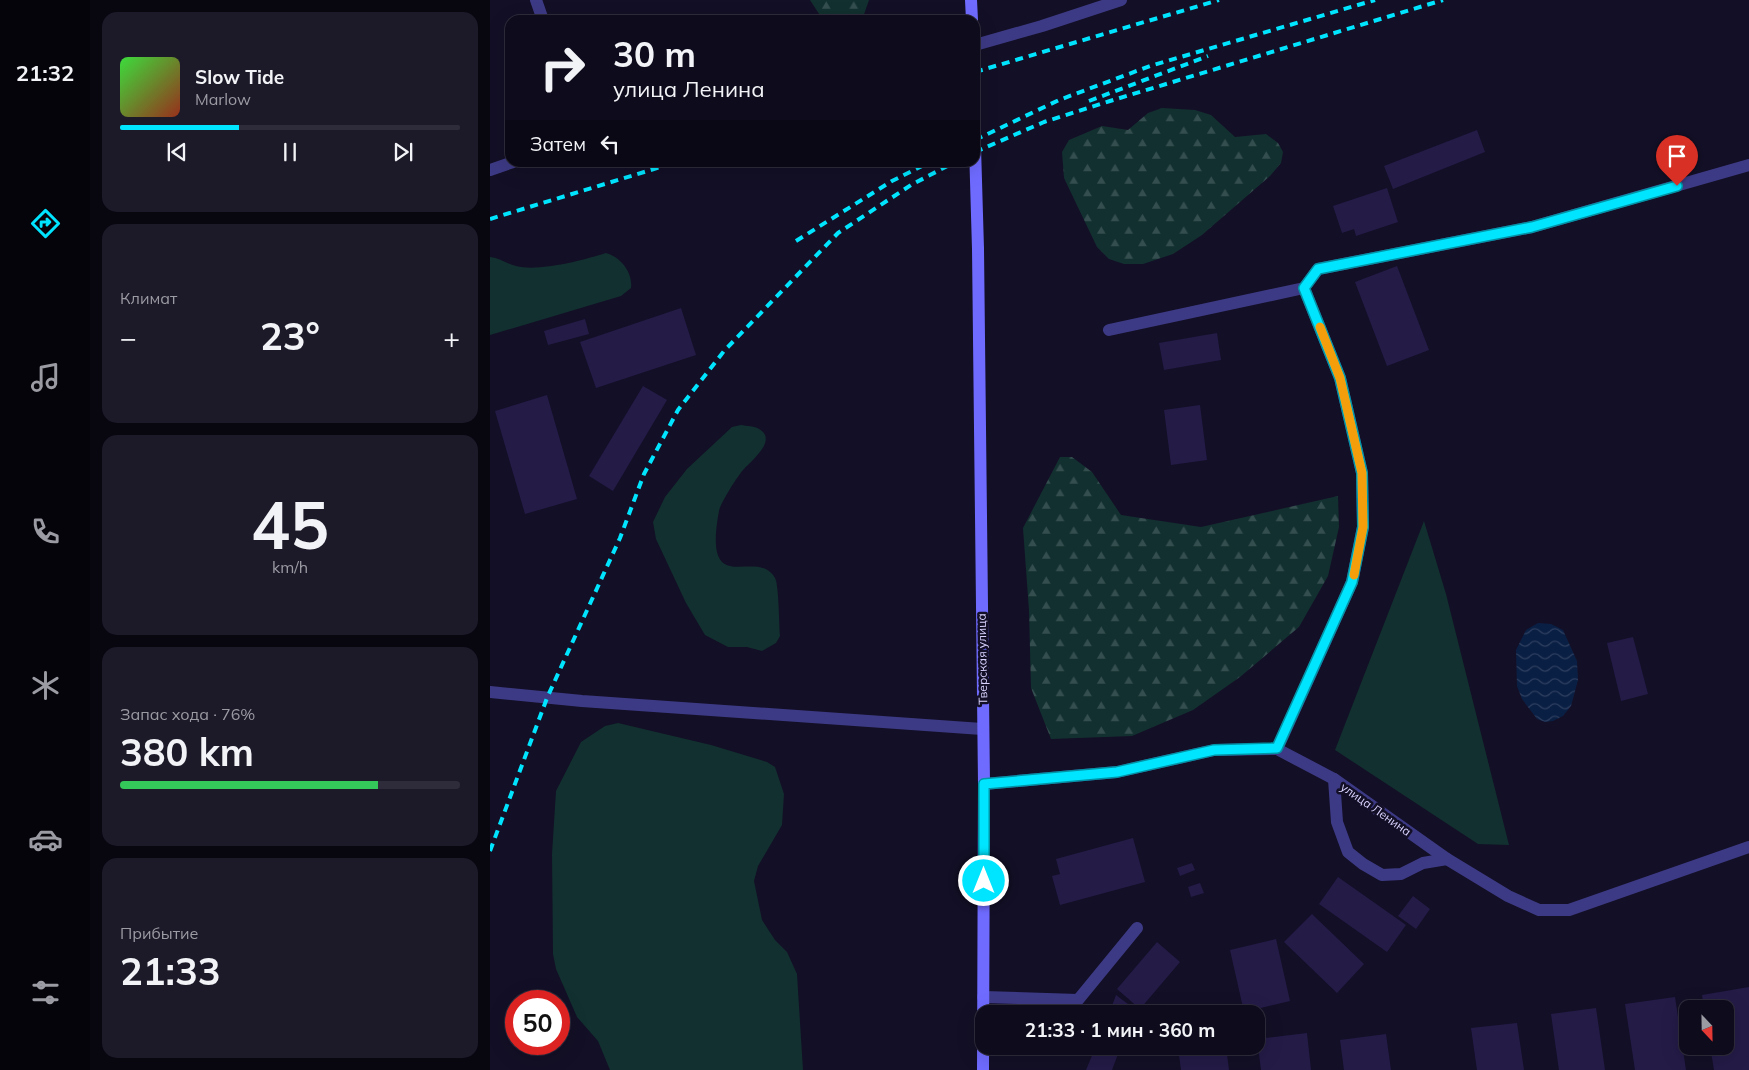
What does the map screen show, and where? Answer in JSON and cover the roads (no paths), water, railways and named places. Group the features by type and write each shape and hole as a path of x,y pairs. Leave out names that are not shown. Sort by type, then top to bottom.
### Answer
{"main road":[{"path":"971,0 972,15"},
{"name":"Тверская улица","path":"976,167 984,784 983,1070"}],"street":[{"path":"536,0 541,15"},
{"path":"980,44 1042,26 1121,0"},
{"path":"490,170 505,165"},
{"path":"1109,330 1304,288 1318,269 1532,227 1749,165"},
{"path":"984,784 1117,772 1214,750 1277,748 1352,582 1363,527 1362,473 1340,378 1304,288"},
{"path":"490,692 582,701 982,729"},
{"name":"улица Ленина","path":"1277,748 1334,779 1447,859 1508,896 1539,910 1569,910 1749,847"},
{"path":"1334,779 1337,822 1348,852 1363,864 1382,875 1401,874 1423,863 1447,859"},
{"path":"983,997 1078,1000 1137,928"}],"water":[{"path":"1538,623 1551,624 1563,630 1577,661 1578,680 1571,706 1563,716 1553,721 1545,722 1537,719 1522,699 1517,686 1516,650 1526,630"}],"railway":[{"path":"980,71 1219,0"},
{"path":"980,138 1059,100 1150,66 1375,0"},
{"path":"980,150 1044,122 1443,0"},
{"path":"1089,101 1208,56"},
{"path":"490,219 661,167"},
{"path":"796,241 892,181 920,167"},
{"path":"490,851 547,698 620,538 644,474 678,410 724,351 838,233 911,185 945,167"}]}
